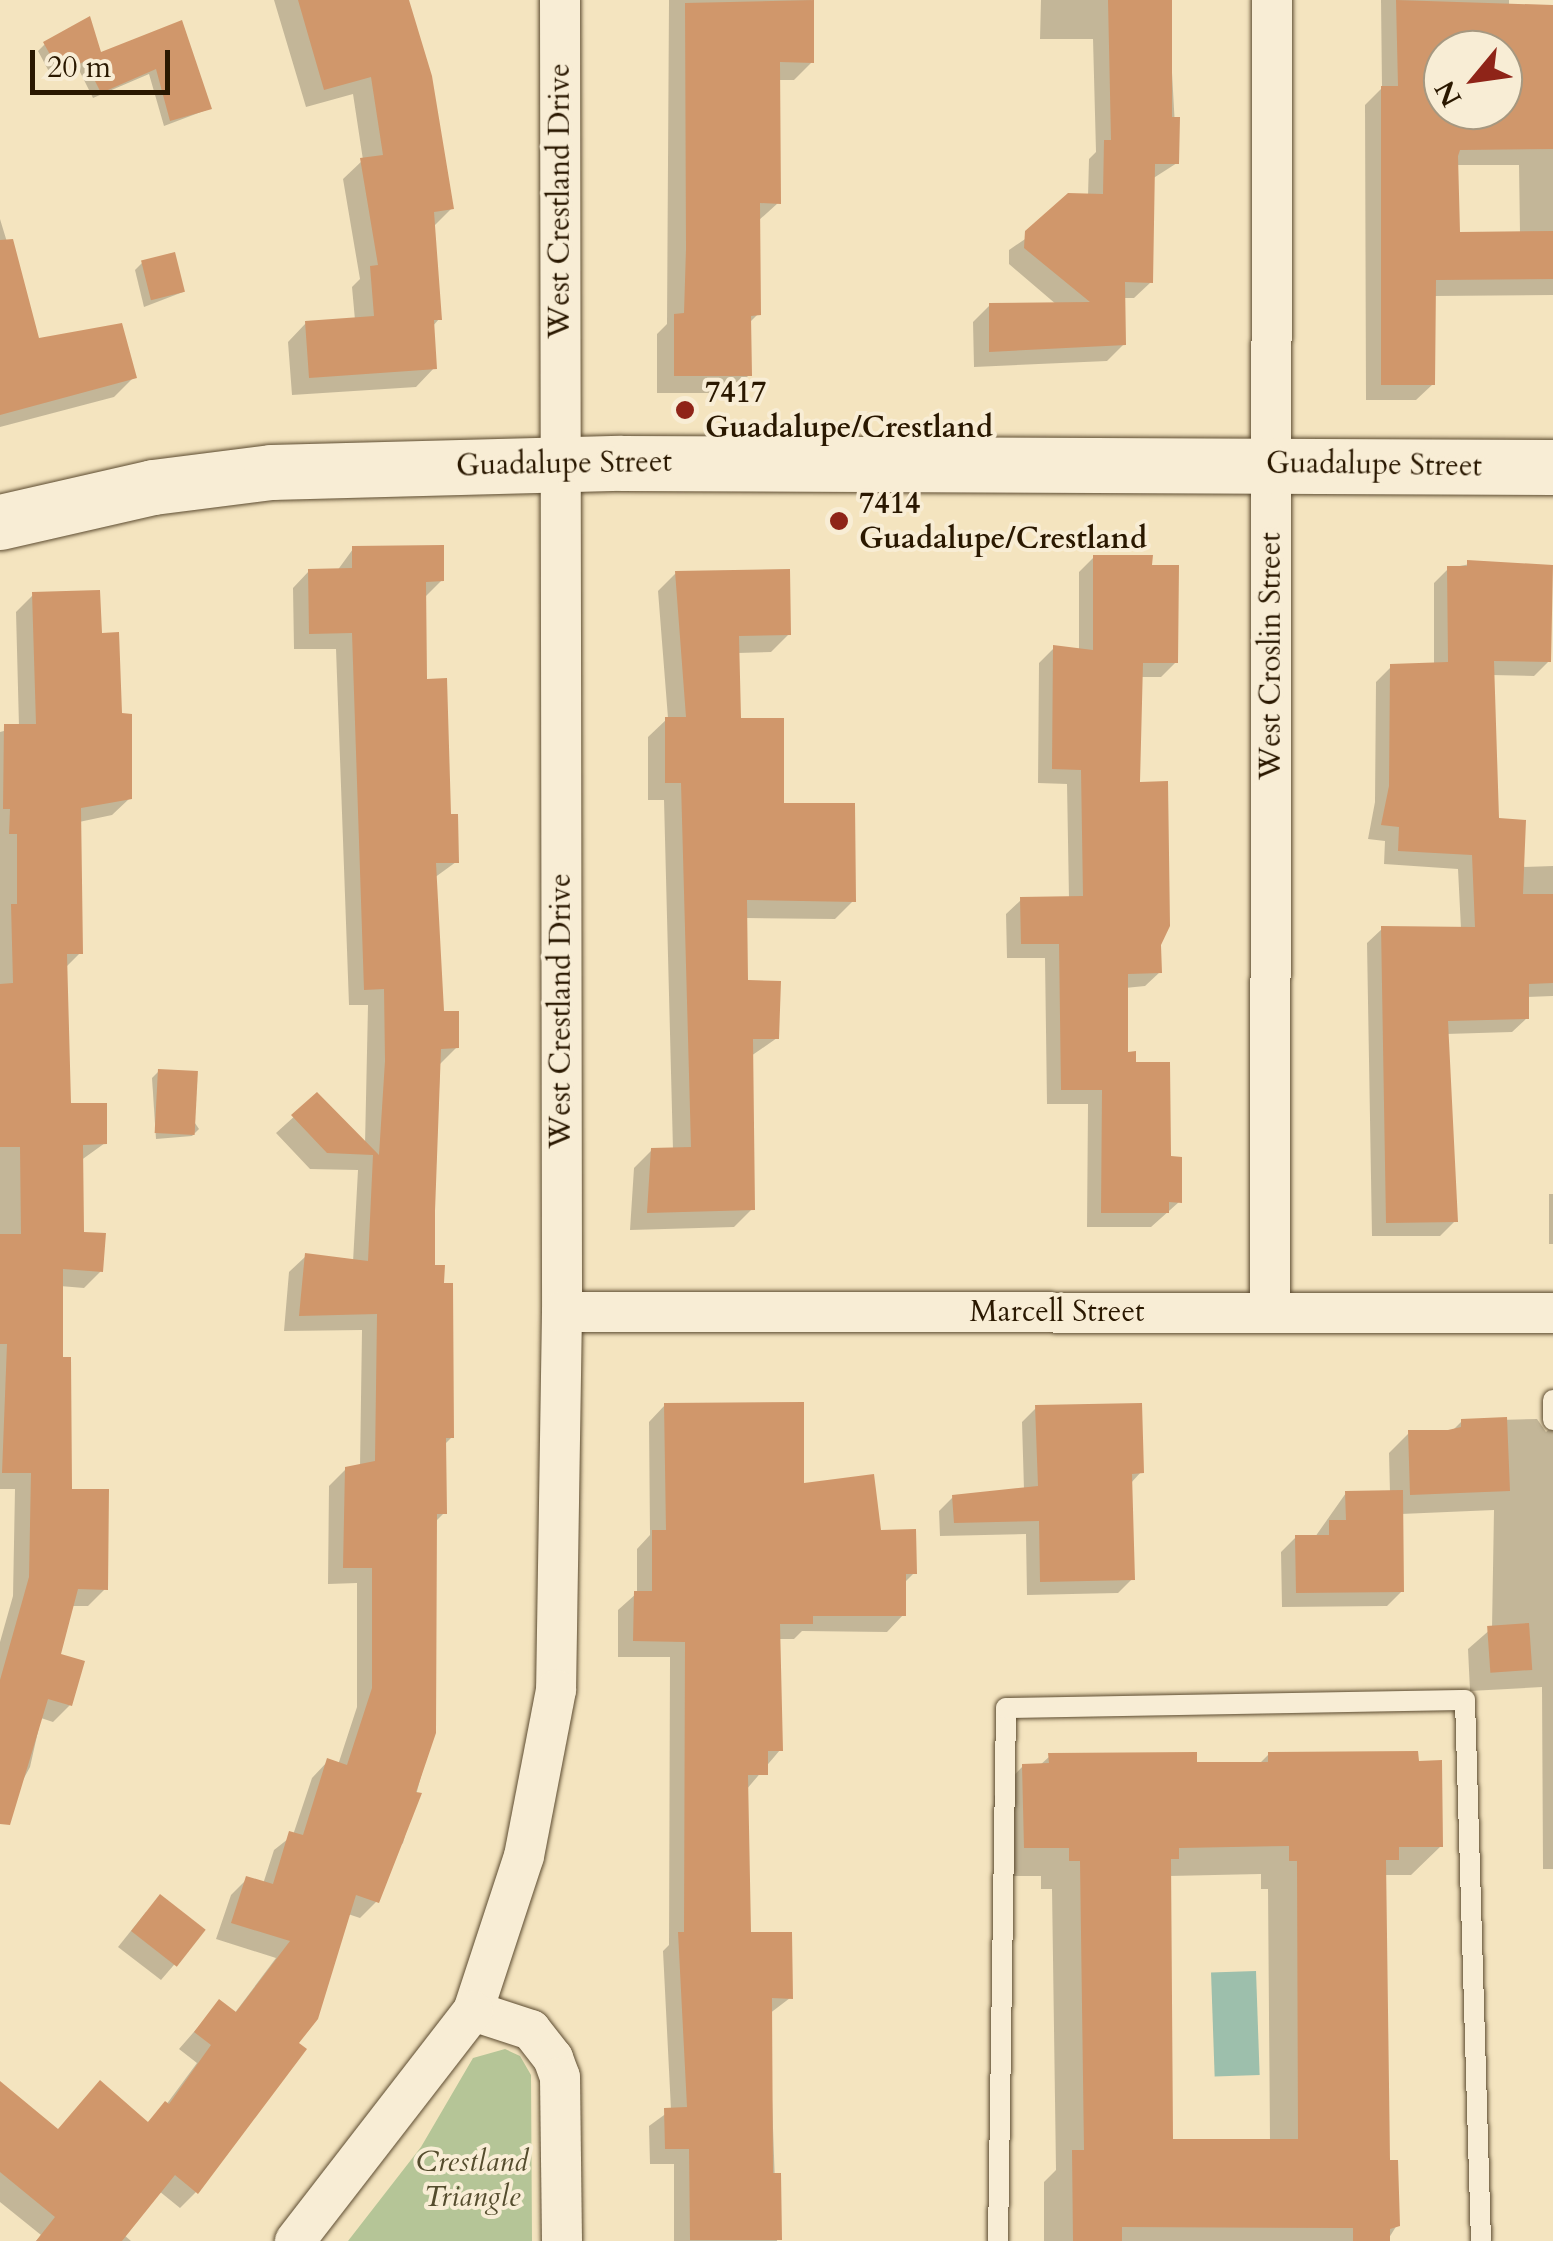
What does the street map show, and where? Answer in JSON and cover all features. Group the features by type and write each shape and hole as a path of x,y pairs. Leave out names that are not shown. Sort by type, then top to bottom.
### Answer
{"street":[{"path":"534,0 561,80"},
{"name":"West Crestland Drive","path":"295,2241 473,2011 524,1856 556,1690 562,1312 560,0"},
{"name":"West Croslin Street","path":"1270,1312 1272,0"},
{"name":"Guadalupe Street","path":"0,522 153,487 271,472 560,463 1271,463 1553,468"},
{"name":"Marcell Street","path":"562,1312 1553,1312"},
{"path":"473,2011 531,2030 553,2058 560,2076 562,2241"}],"lane":[{"path":"1553,1400 1553,1420"},
{"path":"998,2241 1006,1708 1465,1700 1482,2241"}],"green space":[{"name":"Crestland Triangle","path":"505,2049 520,2056 531,2075 532,2241 348,2241 421,2147 473,2058"}],"shaded area":[{"path":"1256,1971 1260,2075 1215,2077 1211,1973"}],"building":[{"path":"298,0 409,0 432,76 454,209 434,212 442,320 434,320 437,369 309,378 305,321 374,316 370,266 378,265 360,158 383,155 371,77 324,90"},
{"path":"814,0 814,63 780,62 781,204 760,203 761,315 751,316 752,376 674,376 674,314 684,313 686,249 685,3"},
{"path":"1108,0 1172,0 1172,117 1180,117 1179,164 1155,164 1153,283 1125,282 1126,345 989,352 989,303 1090,302 1024,248 1025,231 1068,193 1103,194 1104,140 1111,140"},
{"path":"1396,0 1553,5 1553,149 1460,150 1458,156 1460,232 1553,231 1553,279 1436,280 1435,385 1381,385 1381,86 1398,86"},
{"path":"90,16 101,52 182,20 212,109 170,121 156,69 101,93 85,61 61,74 43,42"},
{"path":"13,239 39,338 122,323 137,378 0,415 0,240"},
{"path":"175,252 185,292 151,300 141,260"},
{"path":"444,545 444,581 426,582 427,679 447,678 451,814 458,814 459,863 436,863 444,1011 459,1011 459,1048 441,1049 435,1211 435,1265 445,1265 444,1283 453,1283 454,1438 446,1438 447,1514 437,1514 436,1733 416,1792 422,1793 379,1903 356,1895 318,2019 299,2043 307,2049 198,2194 175,2175 122,2241 36,2241 55,2217 0,2172 0,2081 58,2129 100,2080 148,2122 165,2101 169,2104 211,2045 194,2032 219,1999 236,2012 290,1941 231,1923 246,1876 273,1884 289,1831 303,1835 327,1758 347,1765 372,1688 372,1568 343,1568 345,1467 375,1461 377,1314 299,1316 305,1253 368,1261 373,1155 327,1153 291,1115 317,1092 379,1155 385,1061 384,989 364,990 352,633 309,634 308,569 352,568 352,546"},
{"path":"1093,555 1153,555 1152,565 1179,565 1178,663 1143,663 1140,782 1168,781 1170,926 1161,945 1162,973 1128,974 1128,1052 1136,1051 1136,1062 1170,1062 1171,1156 1182,1157 1182,1203 1169,1202 1169,1213 1101,1213 1102,1090 1061,1090 1059,944 1021,944 1020,897 1083,896 1081,770 1052,769 1053,645 1093,650"},
{"path":"1467,560 1553,565 1551,662 1494,661 1499,818 1526,820 1523,894 1553,894 1553,983 1529,984 1529,1019 1448,1021 1458,1222 1386,1223 1381,926 1475,927 1472,855 1398,851 1399,827 1381,825 1389,786 1390,664 1448,662 1447,566 1467,566"},
{"path":"790,569 791,635 739,636 741,718 784,718 784,803 855,803 856,902 747,900 748,980 781,981 779,1039 753,1039 755,1210 647,1213 651,1148 691,1147 681,783 665,783 665,717 686,717 675,571"},
{"path":"100,590 102,633 119,632 122,713 132,714 132,799 81,808 83,954 67,954 71,1103 107,1103 107,1144 83,1145 84,1232 106,1233 103,1272 63,1269 63,1357 71,1357 72,1489 109,1489 108,1590 78,1589 61,1654 85,1661 72,1706 48,1699 10,1825 0,1824 0,1680 29,1577 31,1473 2,1473 7,1344 0,1344 0,1234 21,1234 20,1147 0,1147 0,984 13,983 11,904 17,904 17,834 9,834 10,809 3,809 4,724 36,724 32,592"},
{"path":"158,1069 198,1071 195,1135 155,1133"},
{"path":"804,1402 804,1483 874,1474 881,1530 916,1529 917,1574 906,1574 906,1616 813,1616 813,1624 780,1624 783,1751 768,1751 768,1775 748,1775 751,1932 792,1932 793,1999 772,1998 773,2173 781,2173 782,2240 690,2240 689,2149 665,2149 664,2108 687,2107 678,1932 684,1932 685,1642 633,1641 634,1591 652,1591 652,1530 666,1530 664,1403"},
{"path":"1142,1403 1144,1473 1132,1474 1135,1580 1040,1582 1039,1521 954,1523 952,1495 1038,1486 1035,1405"},
{"path":"1507,1417 1510,1491 1410,1495 1408,1430 1448,1430 1461,1427 1461,1419"},
{"path":"1403,1490 1404,1592 1296,1593 1295,1535 1329,1535 1329,1520 1346,1520 1345,1491"},
{"path":"1529,1623 1532,1670 1490,1673 1487,1626"},
{"path":"1418,1751 1419,1761 1442,1760 1443,1847 1399,1847 1399,1860 1386,1860 1390,2160 1398,2160 1400,2226 1390,2229 1390,2241 1353,2241 1353,2228 1122,2227 1122,2241 1073,2241 1072,2150 1084,2150 1080,1861 1069,1861 1069,1848 1024,1848 1022,1764 1049,1763 1048,1753 1197,1752 1197,1762 1268,1762 1268,1752","holes":["1289,1846 1289,1861 1297,1861 1298,2139 1173,2139 1171,1859 1179,1859 1179,1848"]},
{"path":"160,1894 206,1930 177,1967 131,1931"}],"place":[{"name":"7417 Guadalupe/Crestland","path":"685,410"},
{"name":"7414 Guadalupe/Crestland","path":"839,521"}]}
